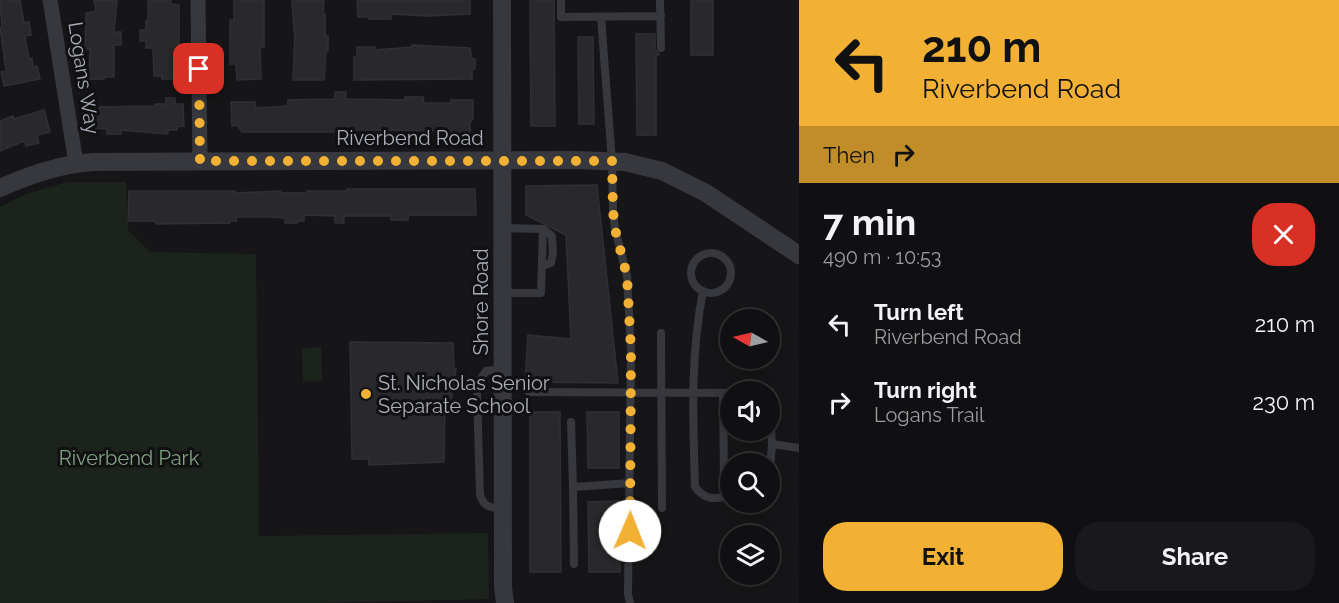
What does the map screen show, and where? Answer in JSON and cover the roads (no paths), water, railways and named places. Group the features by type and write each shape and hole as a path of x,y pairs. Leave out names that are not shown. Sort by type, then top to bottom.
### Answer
{"street":[{"name":"Logans Way","path":"50,0 76,163"},
{"path":"198,0 200,161"},
{"name":"Shore Road","path":"502,0 503,586 505,603"},
{"name":"Riverbend Road","path":"0,188 22,178 76,163 503,160 625,162 662,171 706,194 799,255"}],"lane":[{"path":"561,0 561,17 660,16"},
{"path":"660,0 661,48"},
{"path":"601,17 615,229 627,276 631,350 628,594 630,603"},
{"path":"503,228 543,229 541,293 503,293"},
{"path":"711,253 718,254 731,268 730,281 721,291 709,293 702,291 693,282 692,269 699,258 711,253"},
{"path":"702,291 695,330 692,393 695,487 702,496 720,497"},
{"path":"662,333 662,508"},
{"path":"503,369 486,371 479,381 477,392 480,495 483,503 490,508 503,508"},
{"path":"529,393 720,393"},
{"path":"571,422 574,564"},
{"path":"771,453 772,441"},
{"path":"772,444 799,448"},
{"path":"573,487 630,483"}],"place":[{"name":"St. Nicholas Senior Separate School","path":"366,394"}],"park label":[{"name":"Riverbend Park","path":"129,458"}]}
